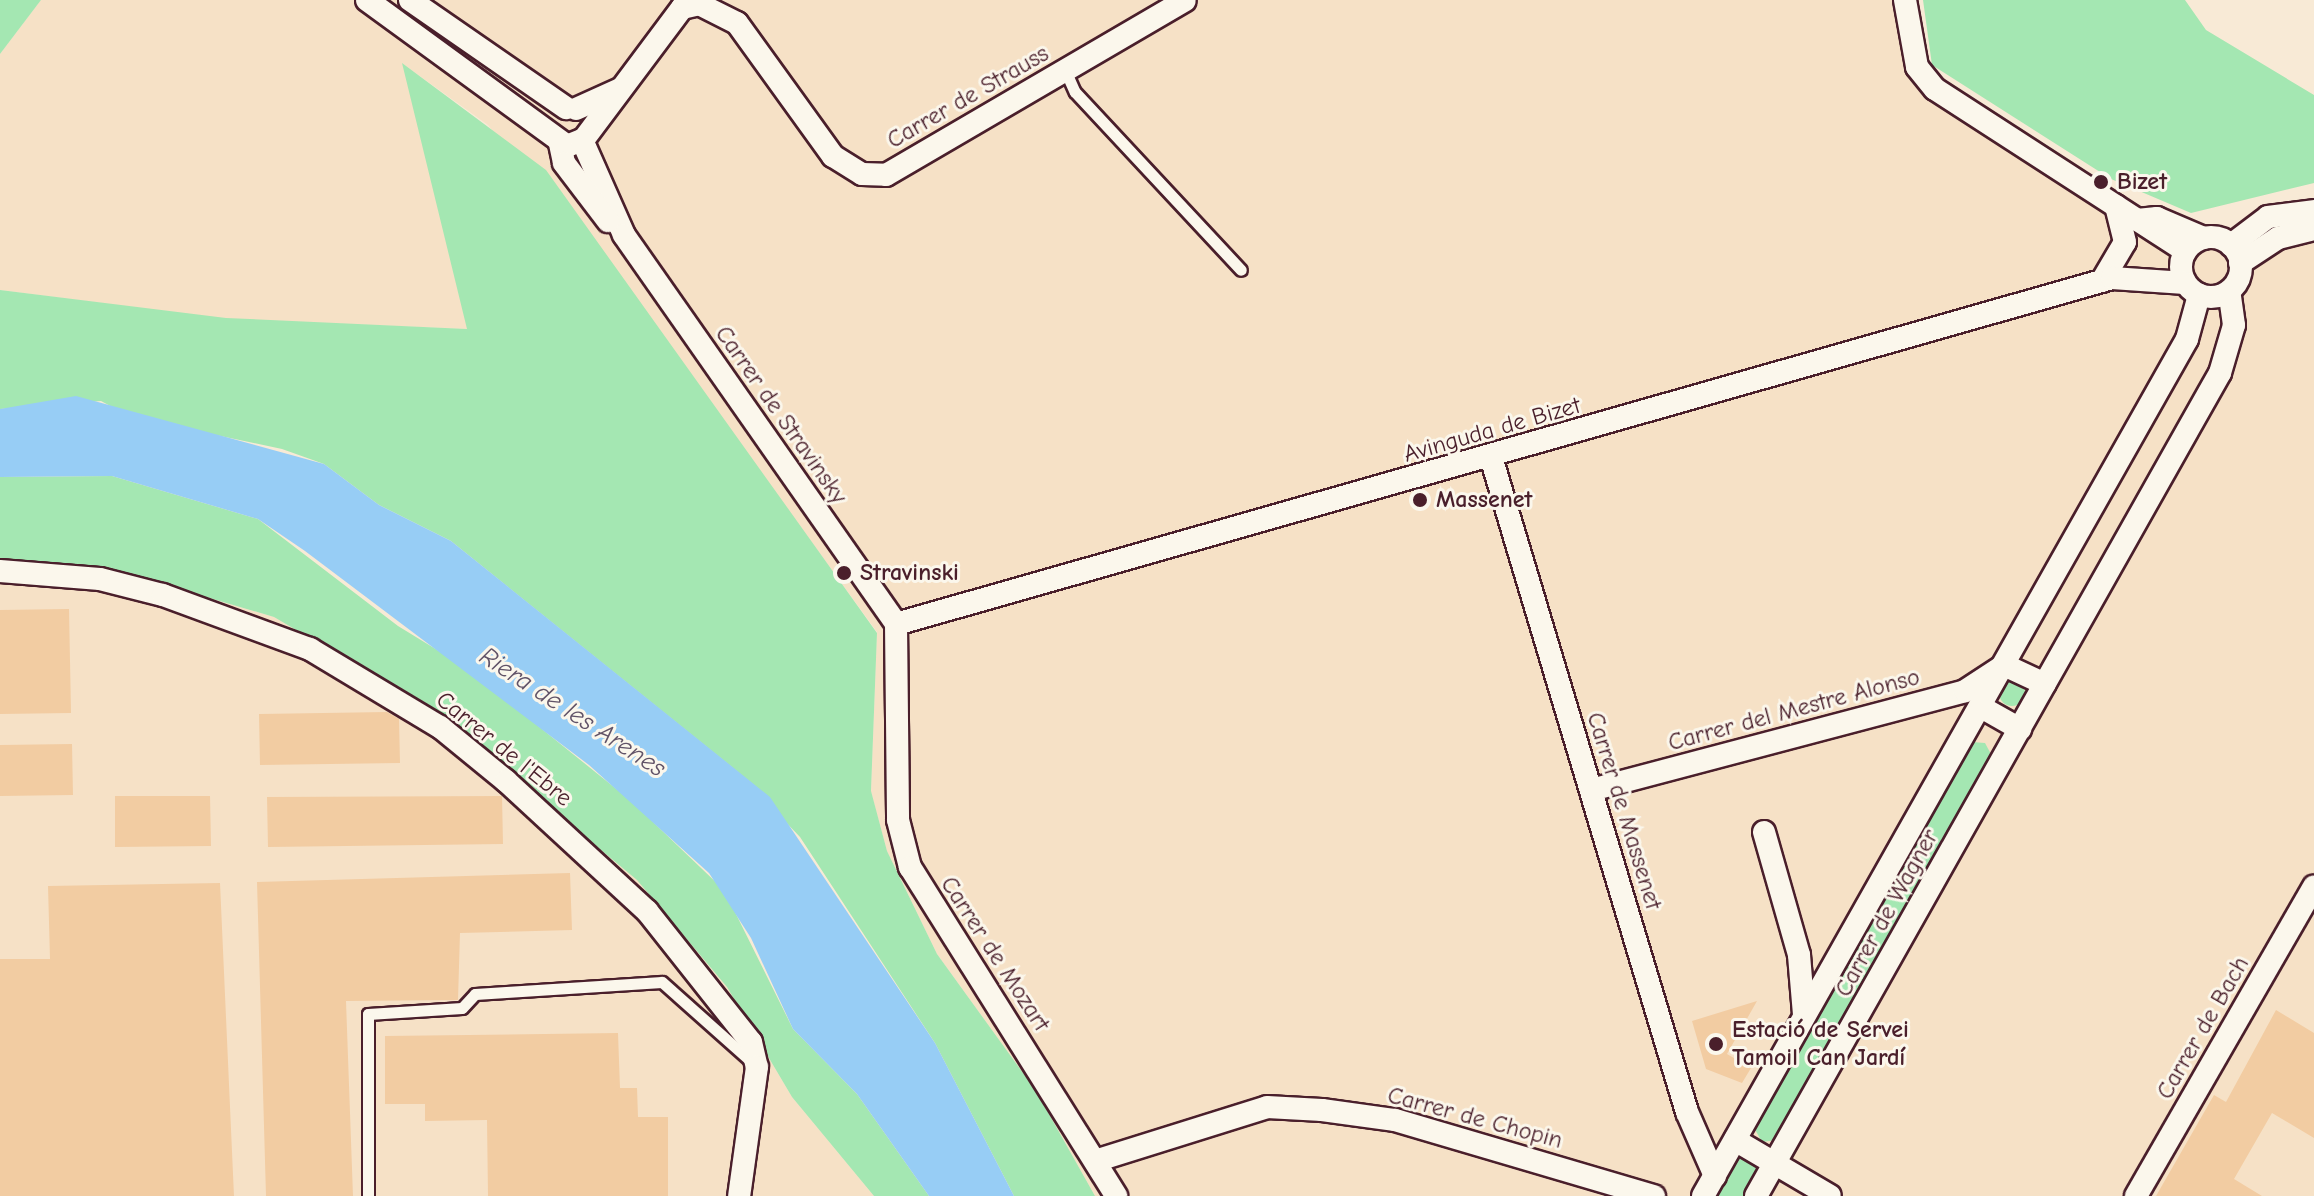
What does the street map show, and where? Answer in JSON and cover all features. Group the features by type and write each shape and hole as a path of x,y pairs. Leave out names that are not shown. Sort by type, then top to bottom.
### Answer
{"street":[{"path":"367,0 571,139"},
{"path":"410,0 571,108"},
{"name":"Carrer de Strauss","path":"732,0 737,23 833,156 862,174 886,175 1185,0"},
{"path":"1905,0 1917,67 1935,89 2184,253"},
{"path":"571,139 620,89 685,4"},
{"name":"Carrer de Strauss","path":"685,4 699,4 737,23"},
{"path":"571,139 550,125 571,108 620,89"},
{"name":"Carrer de Stravinsky","path":"571,108 571,139 624,235 896,624"},
{"path":"2107,279 2125,242 2116,206"},
{"path":"2229,291 2236,254 2268,217 2314,211"},
{"path":"2137,220 2157,218 2236,254 2278,238 2314,229"},
{"name":"Avinguda de Bizet","path":"896,624 1491,457 2107,279 2184,253 2204,238"},
{"name":"Carrer de Wagner","path":"1703,1196 2187,339 2192,289 2184,253"},
{"name":"Avinguda de Bizet","path":"2107,279 2229,291"},
{"name":"Carrer de Wagner","path":"1756,1196 2229,355 2229,291"},
{"name":"Carrer de Massenet","path":"1491,457 1687,1112 1715,1176"},
{"name":"Carrer de l'Ebre","path":"0,571 100,579 163,595 310,649 384,690 506,781 647,911 736,1018 757,1067"},
{"name":"Carrer de Mozart","path":"896,624 898,820 910,867 1116,1196"},
{"path":"2004,665 2045,684"},
{"name":"Carrer del Mestre Alonso","path":"1591,790 1965,691 2004,665"},
{"path":"1981,707 2020,729"},
{"path":"1764,832 1799,955 1804,1015"},
{"name":"Carrer de Bach","path":"2136,1196 2314,886"},
{"path":"739,1196 757,1067"},
{"name":"Carrer de Chopin","path":"1095,1161 1267,1107 1322,1110 1395,1120 1654,1196"},
{"path":"1735,1140 1830,1196"}],"lane":[{"path":"1065,70 1075,92 1241,270"},
{"path":"368,1196 368,1014 462,1008 475,994 662,982 757,1067"}],"shaded area":[{"path":"41,0 1905,0 1917,67 2191,254 2314,219 2314,1196 1095,1196 1036,1091 937,954 887,851 871,792 877,632 757,467 488,125 403,64 468,329 226,319 0,290 0,54"},
{"path":"0,558 115,570 274,617 434,711 637,880 727,987 792,1097 874,1196 0,1196"}],"green space":[{"path":"0,0 41,0 0,54"},
{"path":"1923,0 2185,0 2206,30 2314,95 2314,183 2191,213 2111,179 1932,65"},
{"path":"402,63 546,170 877,633 871,791 887,851 937,954 1036,1091 1095,1196 1014,1196 935,1043 800,837 738,772 451,541 379,505 324,464 282,449 131,417 101,401 0,409 0,290 226,318 467,329"},
{"path":"112,476 258,519 398,626 465,667 630,800 724,890 793,1029 857,1094 929,1196 874,1196 792,1097 727,987 637,880 434,711 274,617 115,570 0,558 0,477"},
{"path":"2012,680 2021,684 2025,693 2021,702 2012,706 2003,702 1999,693 2003,684"},
{"path":"1972,742 1985,743 1992,756 1777,1140 1762,1142 1753,1126"},
{"path":"1741,1153 1757,1168 1743,1196 1714,1196"}],"water":[{"name":"Riera de les Arenes","path":"76,396 324,464 379,505 451,541 770,797 935,1043 1014,1196 929,1196 857,1094 793,1029 751,938 709,873 589,765 305,551 258,519 112,476 0,477 0,409"}],"building":[{"path":"69,609 71,713 0,714 0,610"},
{"path":"387,712 399,719 400,763 260,765 259,714"},
{"path":"72,744 73,795 0,796 0,745"},
{"path":"115,796 210,796 211,846 115,847"},
{"path":"502,796 503,844 268,847 267,797"},
{"path":"570,873 572,930 460,933 458,1000 346,1001 353,1196 266,1196 257,882"},
{"path":"220,883 234,1196 0,1196 0,959 50,959 48,886"},
{"name":"Estació de Servei Tamoil Can Jardí","path":"1757,1001 1727,1054 1751,1068 1742,1083 1706,1069 1692,1021"},
{"path":"2276,1010 2314,1033 2314,1138 2272,1113 2234,1179 2262,1196 2156,1196 2214,1095 2226,1102"},
{"path":"618,1033 620,1088 637,1088 638,1117 668,1117 668,1196 488,1196 487,1120 425,1121 425,1104 385,1104 385,1036"}],"place":[{"name":"Bizet","path":"2101,182"},
{"name":"Massenet","path":"1420,500"},
{"name":"Stravinski","path":"844,573"},
{"name":"Estació de Servei Tamoil Can Jardí","path":"1716,1044"}]}
